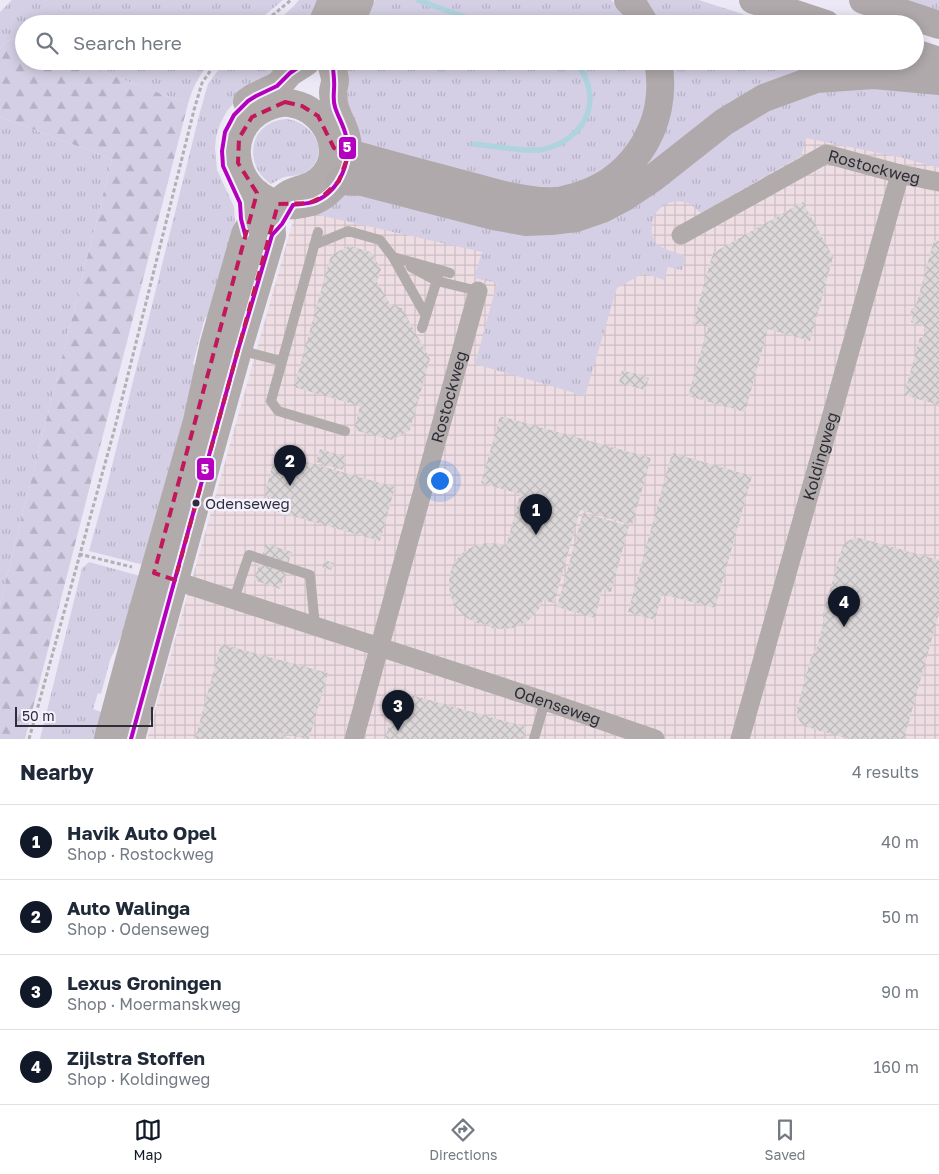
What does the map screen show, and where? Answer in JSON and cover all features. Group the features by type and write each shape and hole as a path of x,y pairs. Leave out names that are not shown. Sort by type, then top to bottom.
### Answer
{"highway":[{"path":"628,0 640,15"},
{"path":"753,0 799,15"},
{"path":"863,0 909,15"},
{"path":"924,20 939,25"},
{"path":"924,56 939,60"},
{"path":"341,150 410,171 503,195 533,200 557,201 579,196 605,184 616,176 635,158 649,137 660,98 659,70"},
{"path":"339,181 362,182 493,216 526,222 576,218 602,209 623,198 653,178 724,122 764,98 816,79 874,75 939,81"}],"street":[{"path":"326,15 332,0"},
{"path":"354,15 360,0"},
{"path":"245,234 240,205 232,184 224,172 222,148 224,136 229,123 244,104 279,85 289,73 298,70"},
{"path":"285,102 299,79 311,70"},
{"path":"326,70 335,81 333,92 335,105 329,117"},
{"path":"285,102 302,106 329,117 346,136 341,150 343,173 339,181 333,188 309,203 276,200 248,185 238,163 237,150 239,138 244,127 252,117 273,104 285,102"},
{"path":"131,739 165,577 226,347 245,234 252,222 276,200 318,182 326,174 333,156 341,150"},
{"name":"Rostockweg","path":"681,235 826,154 900,174 939,182"},
{"name":"Koldingweg","path":"740,739 900,174"},
{"path":"226,347 272,235 282,224 276,200"},
{"name":"Rostockweg","path":"354,739 478,291"},
{"path":"108,739 165,577"},
{"name":"Odenseweg","path":"165,577 545,701 654,739"}],"lane":[{"path":"314,245 348,231 380,240 426,316"},
{"path":"318,232 270,401 278,411 345,431"},
{"path":"392,257 442,275 478,291"},
{"path":"422,328 442,275"},
{"path":"226,347 281,361"},
{"path":"234,599 249,555 310,575 315,626"},
{"path":"534,739 545,701"}],"path":[{"path":"273,15 291,0"},
{"path":"29,739 114,431 194,110 202,82 211,70"},
{"path":"80,554 165,577"}],"highlighted area":[{"path":"285,102 302,106 318,116 334,148 349,153 339,181 322,197 309,203 278,204 175,580 154,573 257,193 238,163 239,138 252,117"}],"shaded area":[{"path":"939,118 939,739 147,739 296,210 742,134"}],"green space":[{"path":"12,0 283,0 265,15 15,15 15,40 11,38 0,49 0,12"},
{"path":"299,0 319,0 312,15 284,15"},
{"path":"375,0 611,0 625,15 369,15"},
{"path":"635,0 699,0 745,15 645,15"},
{"path":"898,0 939,0 939,13"},
{"path":"11,38 15,40 15,70 98,70 188,104 25,739 0,739 0,604 112,159 0,117 0,49"},
{"path":"98,70 204,70 188,104"},
{"path":"219,70 277,70 233,104 220,124 216,137 217,170 234,207 235,224 210,318 205,317 193,364 198,366 148,566 89,551 108,482 200,112 208,84"},
{"path":"346,70 646,70 647,99 642,119 634,138 609,166 579,183 533,192 368,147 353,131 342,79"},
{"path":"662,70 833,70 626,183"},
{"path":"857,85 939,94 939,168 903,158 806,138 801,156 701,213 688,203 674,202 663,206 655,215 652,236 659,245 685,256 682,270 668,267 664,280 644,273 617,288 585,396 475,364 497,283 474,278 482,252 305,212 349,191 529,231 713,143 793,97"},
{"path":"0,117 112,159 0,604"},
{"path":"286,119 295,121 310,130 318,145 318,153 316,161 307,171 283,178 271,184 262,176 256,166 253,155 254,145 257,136 264,128 274,122"},
{"path":"89,562 144,577 132,614 110,660 101,694 98,693 93,709 101,712 99,739 40,739 82,568"}],"building":[{"path":"803,202 833,257 810,341 768,329 745,412 688,396 708,327 693,323 713,253"},
{"path":"934,240 939,241 939,405 904,395 920,337 923,338 926,327 911,322 913,316 910,315 912,308 915,309"},
{"path":"349,246 371,252 381,269 377,282 390,304 402,308 430,359 410,430 392,440 354,430 360,406 294,387 331,255"},
{"path":"622,370 649,378 645,390 619,383"},
{"path":"500,416 651,458 632,525 580,510 554,603 543,600 539,609 528,621 513,628 502,629 491,628 492,626 479,624 465,617 454,605 449,584 450,573 454,563 461,554 470,548 490,543 501,544 506,547 520,494 481,483"},
{"path":"320,449 346,457 343,470 316,462"},
{"path":"672,453 752,476 715,608 662,594 655,620 628,612"},
{"path":"289,457 395,487 380,541 275,511 265,493 272,467"},
{"path":"583,513 629,526 611,592 602,590 595,618 557,607"},
{"path":"859,538 939,560 939,613 904,739 849,739 807,727 801,723 797,716 797,709 811,657 817,647 823,625 823,614 842,548 846,542"},
{"path":"266,544 292,552 280,589 254,580"},
{"path":"325,560 334,563 331,570 322,567"},
{"path":"221,644 328,673 309,739 283,733 282,736 291,739 195,739"},
{"path":"406,695 526,727 523,739 385,739 394,705 397,700"}],"waterway":[{"path":"418,0 459,15"},
{"path":"474,144 521,150 540,150 560,144 576,132 587,116 590,95 585,76 581,70"}],"transit line":[{"name":"5","path":"245,234 241,219 240,203 223,166 222,151 225,132 234,115 248,101 277,86 294,70"},
{"name":"5","path":"293,205 316,201 332,190 338,182 345,165 347,155 346,136 334,104 333,70"},
{"name":"5","path":"131,739 238,350 272,235 282,224 293,205"}],"place":[{"name":"Auto Walinga","path":"290,486"},
{"name":"Odenseweg","path":"196,503"},
{"name":"Havik Auto Opel","path":"536,535"},
{"name":"Zijlstra Stoffen","path":"844,627"},
{"name":"Lexus Groningen","path":"398,731"}]}
